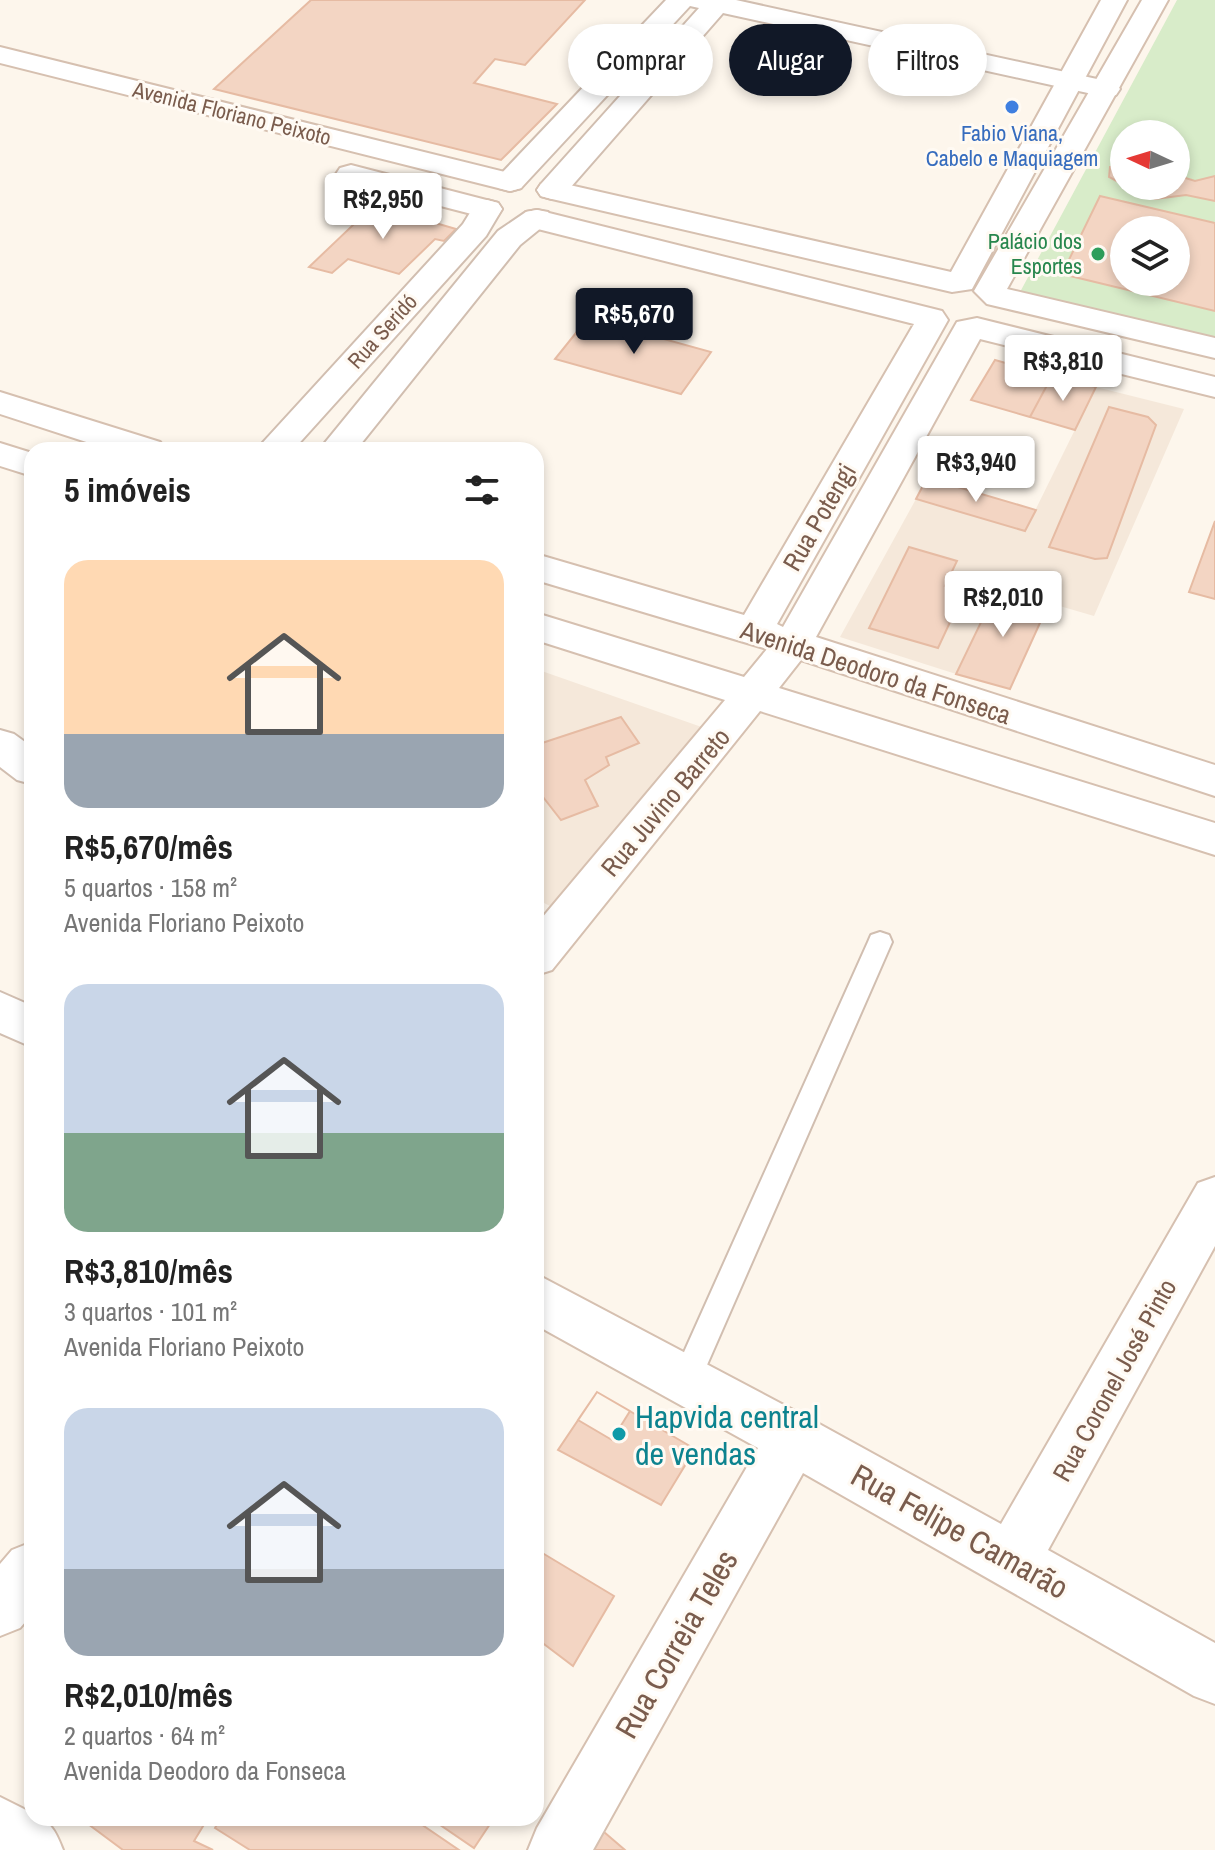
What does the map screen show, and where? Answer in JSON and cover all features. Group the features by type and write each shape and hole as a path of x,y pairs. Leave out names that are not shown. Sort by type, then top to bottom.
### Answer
{"main road":[{"path":"510,182 681,0"},
{"path":"975,288 1070,81 1114,0"},
{"path":"712,1 1106,89"},
{"name":"Rua Seridó","path":"343,442 509,238 544,205 712,1"},
{"path":"975,288 1106,89 1146,1"},
{"name":"Avenida Floriano Peixoto","path":"0,55 510,182 533,182 544,205 502,219 487,209 319,165"},
{"name":"Avenida Floriano Peixoto","path":"0,82 122,114"},
{"name":"Rua Seridó","path":"281,442 475,229 487,209 484,203 491,190 510,182"},
{"path":"544,205 742,232 1205,346 1183,379"},
{"path":"544,205 719,266 931,319 949,327 973,328 1215,387"},
{"path":"719,266 742,232"},
{"path":"931,319 923,311 922,297 933,287 975,288"},
{"name":"Rua Potengi","path":"792,645 973,328 996,319 1001,312 975,288"},
{"name":"Rua Potengi","path":"754,631 931,319"},
{"path":"0,403 123,442"},
{"path":"0,454 24,462"},
{"name":"Avenida Deodoro da Fonseca","path":"544,569 754,631 1215,781"},
{"path":"544,628 755,692 1215,839"},
{"name":"Rua Juvino Barreto","path":"544,947 792,645"},
{"path":"0,745 24,763"},
{"path":"0,1011 24,1024"},
{"name":"Rua Coronel José Pinto","path":"1012,1560 1215,1199"},
{"name":"Rua Felipe Camarão","path":"544,1302 1215,1675"},
{"name":"Rua Correia Teles","path":"559,1850 793,1438"},
{"path":"0,1827 32,1850"}],"lane":[{"path":"686,1380 880,942"}],"shaded area":[{"path":"1096,387 1184,409 1094,616 998,588 956,674 840,637 916,499 1025,531"},
{"path":"544,672 713,731 560,911 544,903"}],"green space":[{"path":"1177,0 1215,0 1215,341 1019,294 1110,125 1110,200 1190,200 1190,120 1113,120"}],"building":[{"path":"311,0 585,0 525,65 495,59 474,83 557,104 501,160 214,89"},
{"path":"1215,176 1215,201 1190,196 1190,179"},
{"name":"Palácio dos Esportes","path":"1100,196 1185,216 1110,216 1110,286 1062,274"},
{"path":"374,205 456,229 444,241 435,239 399,274 348,259 332,273 309,267"},
{"name":"Palácio dos Esportes","path":"1190,217 1215,223 1215,311 1153,296 1190,296"},
{"path":"588,318 711,352 681,394 555,359"},
{"path":"995,360 1052,376 1030,417 971,400"},
{"path":"1052,376 1096,387 1075,430 1030,417"},
{"path":"1109,407 1148,417 1156,425 1107,558 1095,559 1049,547"},
{"path":"927,478 1036,510 1025,531 916,499"},
{"path":"1215,521 1215,599 1189,592"},
{"path":"909,547 957,561 945,586 964,592 938,648 869,628"},
{"path":"998,587 1049,603 1010,689 956,674"},
{"path":"621,717 639,743 606,757 609,765 585,780 598,806 561,820 544,798 544,742"},
{"name":"Hapvida central de vendas","path":"597,1392 695,1449 661,1505 558,1450"},
{"path":"597,1392 630,1411 612,1440 578,1420"},
{"path":"544,1554 614,1596 573,1666 544,1644"},
{"path":"91,1826 203,1826 194,1841 213,1850 123,1850"},
{"path":"424,1826 459,1850 250,1850 215,1828"},
{"path":"442,1826 489,1826 474,1848"},
{"path":"597,1826 625,1850 585,1850"}],"place":[{"name":"Fabio Viana, Cabelo e Maquiagem","path":"1012,107"},
{"name":"Palácio dos Esportes","path":"1098,254"},
{"name":"Hapvida central de vendas","path":"619,1434"}]}
